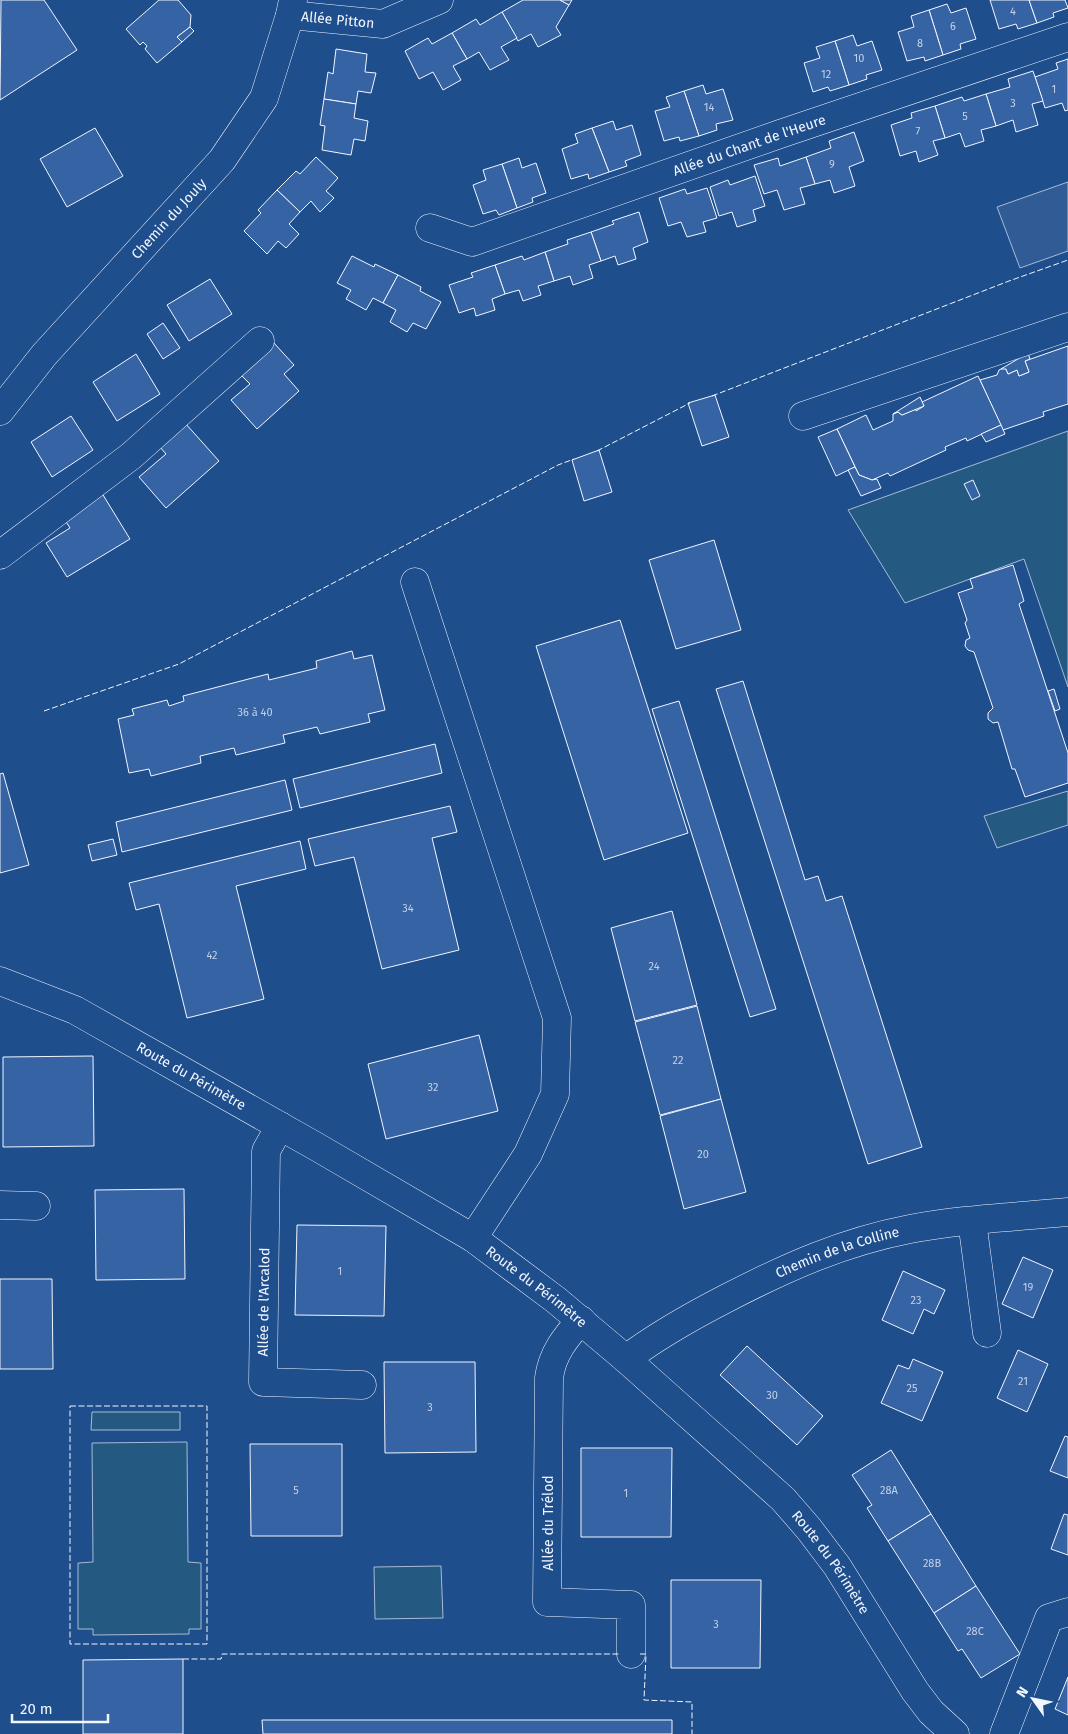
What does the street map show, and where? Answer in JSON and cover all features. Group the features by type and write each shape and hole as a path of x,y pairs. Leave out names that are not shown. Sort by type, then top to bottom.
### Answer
{"street":[{"name":"Allée Pitton","path":"292,8 351,22 383,24 439,0"},
{"name":"Chemin du Jouly","path":"0,411 44,355 222,160 264,98 292,8"},
{"name":"Allée du Chant de l'Heure","path":"430,228 472,242 780,134 1068,37"},
{"path":"803,416 1068,327"},
{"path":"0,554 131,456 260,341"},
{"path":"415,582 557,1018 555,1094 528,1154 473,1238"},
{"name":"Route du Périmètre","path":"0,981 75,1010 473,1238 580,1320 770,1487 800,1518 837,1566 915,1691 931,1712 955,1734"},
{"name":"Allée de l'Arcalod","path":"280,1126 266,1151 263,1382 362,1385"},
{"path":"0,1204 36,1206"},
{"name":"Chemin de la Colline","path":"626,1359 686,1319 818,1254 910,1229 1068,1212"},
{"path":"972,1221 987,1332"},
{"name":"Allée du Trélod","path":"580,1320 562,1342 550,1366 547,1602 631,1605 631,1654"},
{"path":"1004,1734 1049,1618 1068,1612"}],"shaded area":[{"path":"1068,182 1068,251 1020,268 997,207"},
{"path":"1068,431 1068,687 1024,559 905,603 848,510"},
{"path":"1068,791 1068,825 997,848 984,816"},
{"path":"92,1412 180,1412 180,1430 91,1430"},
{"path":"187,1442 188,1562 201,1563 201,1629 189,1629 189,1634 93,1635 93,1629 78,1629 78,1563 93,1562 92,1443"},
{"path":"441,1566 443,1618 375,1619 374,1567"}],"building":[{"path":"1,0 44,0 77,50 0,100"},
{"path":"159,0 178,0 191,15 190,27 177,37 182,42 157,63 145,49 147,46 143,42 140,45 126,29"},
{"path":"523,0 560,0 569,5 556,27 561,35 538,47 531,34 518,41 502,12"},
{"path":"560,0 572,0 569,5"},
{"path":"990,0 1029,0 1037,23 1018,29 1016,24 999,29"},
{"path":"1029,0 1065,0 1068,8 1053,13 1054,17 1037,23"},
{"path":"947,4 951,13 966,8 976,39 960,44 961,49 943,55 929,10"},
{"path":"929,10 943,55 925,61 924,57 907,61 898,32 914,27 911,16"},
{"path":"502,12 517,38 501,47 509,60 490,70 479,52 467,59 452,33 476,19 480,25"},
{"path":"190,27 194,31 182,42 177,37"},
{"path":"452,33 467,59 453,66 461,80 443,90 433,72 419,79 405,51 428,38 432,44"},
{"path":"853,35 857,46 872,41 882,70 866,75 867,79 849,85 835,41"},
{"path":"835,41 849,85 830,91 828,87 813,92 804,63 820,58 816,47"},
{"path":"336,49 367,54 365,72 376,73 371,93 358,91 356,104 324,99 328,72 333,74"},
{"path":"1068,59 1068,110 1065,111 1062,103 1045,108 1035,77 1058,69 1056,63"},
{"path":"1033,71 1043,101 1032,104 1038,125 1016,132 1013,120 996,126 986,94 1010,87 1008,79"},
{"path":"703,85 706,94 723,89 733,120 716,124 717,130 699,136 684,91"},
{"path":"684,91 699,136 680,141 679,137 664,141 655,111 670,107 666,97"},
{"path":"986,94 996,126 981,130 984,141 965,147 960,133 945,138 935,106 962,97 964,101"},
{"path":"324,99 356,104 354,118 368,121 365,141 354,139 351,155 322,150 325,126 320,125"},
{"path":"935,106 945,138 933,141 938,155 919,162 916,151 900,156 891,125 912,118 911,113"},
{"path":"613,121 616,130 632,125 641,155 625,161 627,166 609,172 592,128"},
{"path":"95,128 123,176 67,207 40,159"},
{"path":"592,128 609,172 589,179 588,174 571,179 562,149 578,143 575,134"},
{"path":"854,132 864,161 849,167 855,186 834,193 830,180 815,184 806,157 831,148 829,141"},
{"path":"316,157 338,178 326,191 334,198 320,212 311,201 300,212 277,190 296,171 300,174"},
{"path":"806,157 815,184 800,188 805,204 784,210 777,190 764,194 754,165 778,158 780,166"},
{"path":"519,158 522,168 536,163 546,193 532,198 533,202 517,208 502,164"},
{"path":"502,164 517,208 499,215 496,210 483,214 473,185 486,180 483,170"},
{"path":"755,176 765,206 753,210 756,221 737,227 732,212 719,216 710,187 728,180 730,185"},
{"path":"707,188 717,218 703,222 706,232 687,237 681,222 668,226 659,198 685,189 687,194"},
{"path":"277,190 300,212 289,224 299,234 286,248 278,241 267,254 244,231 261,213 258,210"},
{"path":"639,212 648,242 633,248 636,259 618,265 615,256 601,261 591,232 614,224 612,221"},
{"path":"591,232 601,261 589,265 593,278 573,285 570,276 554,281 545,252 568,244 567,240"},
{"path":"545,252 554,281 538,286 541,295 523,301 519,290 505,294 495,265 522,256 524,260"},
{"path":"352,256 374,267 375,264 398,275 383,303 373,298 366,310 346,299 351,290 337,283"},
{"path":"495,265 505,294 492,299 495,310 476,316 474,308 459,313 449,285 473,277 471,273"},
{"path":"398,275 421,287 420,291 441,302 426,329 413,323 407,332 390,322 396,310 383,303"},
{"path":"210,279 232,314 189,341 167,305"},
{"path":"163,323 180,348 163,359 147,334"},
{"path":"273,342 294,365 284,374 299,391 257,429 231,400 250,384 239,373"},
{"path":"1068,346 1068,404 1043,412 1044,416 1003,430 980,380 997,375 999,370 1003,368 1006,369 1008,374 1017,370 1019,376 1029,372 1025,361"},
{"path":"1028,353 1030,359 1025,361 1029,372 1019,376 1017,370 1008,374 1006,369 1001,369"},
{"path":"136,354 160,394 117,421 93,382"},
{"path":"978,376 1001,425 967,441 966,438 945,447 946,450 890,476 888,473 872,480 859,475 837,429 866,415 873,430 893,421 893,414 898,412 902,415 916,409 916,411 924,406 922,402"},
{"path":"715,395 729,437 702,446 688,403"},
{"path":"920,397 924,406 902,415 898,412 893,414"},
{"path":"71,416 93,450 52,477 31,442"},
{"path":"185,423 219,461 166,508 139,477 166,454 159,446"},
{"path":"1001,425 1005,434 986,442 981,434"},
{"path":"837,429 855,467 836,476 818,437"},
{"path":"599,450 612,492 584,501 572,460"},
{"path":"855,467 859,475 872,480 877,479 881,488 861,496 848,470"},
{"path":"973,480 980,496 972,500 964,484"},
{"path":"100,490 130,539 67,577 46,543 70,528 61,514"},
{"path":"714,540 741,630 676,649 649,560"},
{"path":"1013,565 1024,601 1019,604 1068,753 1068,783 1025,797 1015,769 1012,769 998,722 993,723 988,719 988,713 993,708 974,652 968,650 965,646 966,640 970,638 965,623 967,620 958,593 973,588 970,579"},
{"path":"620,620 688,833 604,860 536,646"},
{"path":"352,651 354,659 372,655 385,710 368,714 370,722 320,734 317,727 283,735 285,743 236,755 234,748 200,756 201,763 151,776 149,769 129,773 118,719 134,715 132,709 167,700 169,706 184,701 183,696 268,674 269,680 317,668 316,661"},
{"path":"743,681 805,880 818,876 826,901 842,896 922,1147 868,1164 716,689"},
{"path":"1054,689 1060,709 1055,711 1048,691"},
{"path":"679,701 776,1009 750,1017 652,709"},
{"path":"435,744 442,773 300,808 293,779"},
{"path":"3,773 29,865 0,873 0,774"},
{"path":"285,780 292,810 122,852 116,822"},
{"path":"450,806 457,832 432,838 459,950 382,969 354,857 315,866 308,839"},
{"path":"113,839 117,855 92,861 88,845"},
{"path":"300,841 306,869 236,886 264,999 187,1018 159,904 136,910 129,883"},
{"path":"672,911 697,1005 635,1021 611,928"},
{"path":"697,1006 721,1099 660,1115 635,1022"},
{"path":"479,1035 498,1111 386,1139 368,1064"},
{"path":"93,1056 94,1146 3,1147 3,1057"},
{"path":"721,1099 746,1192 684,1209 660,1116"},
{"path":"184,1189 185,1279 96,1280 95,1190"},
{"path":"297,1225 386,1226 384,1316 295,1315"},
{"path":"1023,1257 1053,1270 1033,1318 1002,1304"},
{"path":"903,1271 945,1290 934,1314 924,1309 913,1334 882,1320"},
{"path":"0,1279 52,1279 53,1369 0,1369"},
{"path":"747,1346 823,1416 797,1445 720,1375"},
{"path":"1018,1350 1048,1364 1027,1412 997,1398"},
{"path":"913,1359 943,1372 922,1421 881,1403 898,1365 909,1369"},
{"path":"384,1362 475,1362 476,1452 385,1453"},
{"path":"1065,1436 1068,1437 1068,1478 1050,1471"},
{"path":"250,1444 342,1444 342,1536 251,1536"},
{"path":"581,1448 672,1448 671,1537 581,1537"},
{"path":"891,1450 931,1514 888,1541 867,1508 872,1505 852,1475"},
{"path":"931,1514 976,1586 934,1613 888,1541"},
{"path":"1064,1514 1068,1515 1068,1555 1051,1549"},
{"path":"671,1580 761,1580 760,1668 671,1668"},
{"path":"976,1586 1020,1654 981,1678 962,1649 958,1651 934,1613"},
{"path":"183,1659 183,1734 83,1734 83,1660"},
{"path":"1068,1677 1068,1715 1055,1709"},
{"path":"262,1720 672,1720 672,1734 263,1734"}],"fence":[{"path":"712,396 1068,260"},
{"path":"597,451 690,403"},
{"path":"44,711 179,664 558,465 574,459"},
{"path":"70,1406 207,1406 207,1644 70,1644 70,1406"},
{"path":"183,1659 221,1659 222,1654 620,1654"},
{"path":"640,1654 646,1654 644,1700 692,1702 692,1734"}]}
